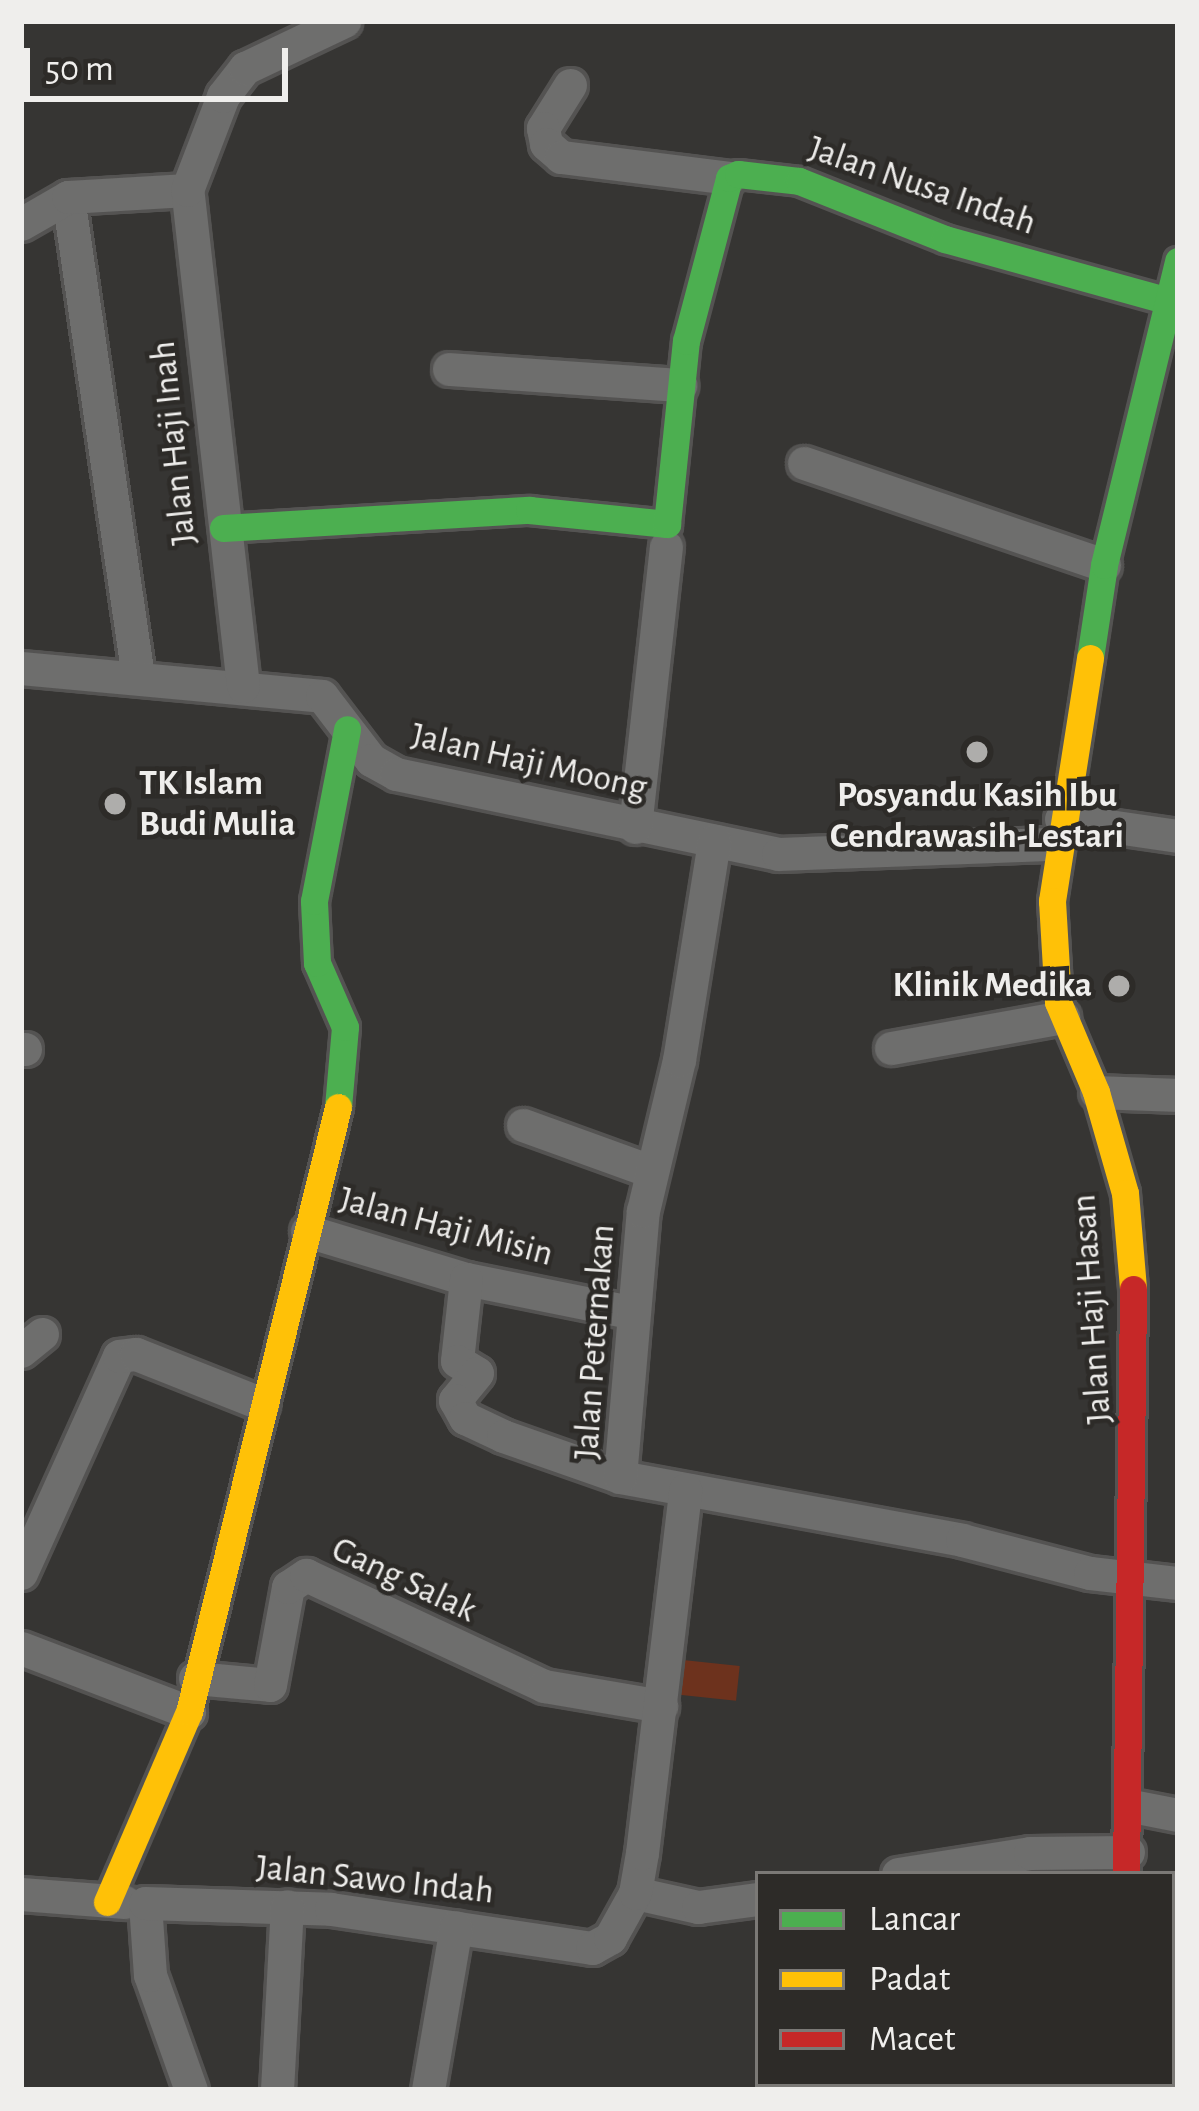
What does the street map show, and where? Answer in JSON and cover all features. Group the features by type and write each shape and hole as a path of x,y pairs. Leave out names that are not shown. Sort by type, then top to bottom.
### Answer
{"street":[{"path":"21,224 68,197 187,190 229,86 304,29 344,21"},
{"path":"223,528 529,510 667,524 680,385 729,178 561,157 546,144 544,128 570,85"},
{"name":"Jalan Nusa Indah","path":"729,178 800,181 945,239 1165,300"},
{"name":"Jalan Haji Inah","path":"187,190 243,686"},
{"path":"68,197 138,674"},
{"name":"Jalan Haji Hasan","path":"1127,1863 1136,1580 1135,1318 1125,1193 1096,1092 1063,1017 1053,958 1058,831 1104,566 1165,300 1178,264"},
{"path":"448,369 680,385"},
{"path":"804,463 1104,566"},
{"path":"635,826 666,548"},
{"name":"Jalan Haji Moong","path":"21,668 138,674 322,696 371,760 396,774 778,854 1058,831 1178,836"},
{"path":"107,1902 189,1712 339,1103 345,1027 316,963 314,901 347,729"},
{"name":"Jalan Peternakan","path":"714,841 679,1060 650,1171 620,1477 1136,1580 1178,1583"},
{"path":"891,1048 1063,1017"},
{"path":"1096,1092 1178,1095"},
{"path":"523,1125 650,1171"},
{"name":"Jalan Haji Misin","path":"307,1231 466,1279 634,1313"},
{"path":"466,1279 457,1361 477,1373 456,1397 465,1418 620,1477"},
{"path":"21,1573 119,1356 136,1354 262,1405"},
{"path":"686,1490 635,1894 698,1907 755,1899"},
{"name":"Gang Salak","path":"195,1678 270,1685 288,1587 306,1575 544,1686 661,1706"},
{"path":"21,1648 189,1712"},
{"path":"1132,1806 1178,1815"},
{"path":"917,1871 1030,1853 1127,1863"},
{"name":"Jalan Sawo Indah","path":"21,1894 107,1902 287,1906 592,1948 610,1938 635,1894"},
{"path":"145,1903 150,1975 191,2090"},
{"path":"277,2090 287,1906"},
{"path":"428,2090 456,1927"}],"shaded area":[{"path":"683,1660 740,1666 736,1701 679,1695"}],"traffic: fast":[{"path":"223,528 529,510 667,524 686,341 729,178 738,174 799,181 945,239 1165,300"},
{"path":"1090,658 1104,565 1178,261"},
{"path":"338,1107 345,1027 317,963 314,901 347,729"}],"traffic: slow":[{"path":"1090,658 1052,901 1058,1002 1096,1092 1125,1193 1133,1289"},
{"path":"107,1902 189,1712 338,1107"}],"traffic: jam":[{"path":"1126,1871 1133,1289"}],"place":[{"name":"Posyandu Kasih Ibu Cendrawasih-Lestari","path":"977,752"},
{"name":"TK Islam Budi Mulia","path":"115,804"},
{"name":"Klinik Medika","path":"1119,986"}]}
